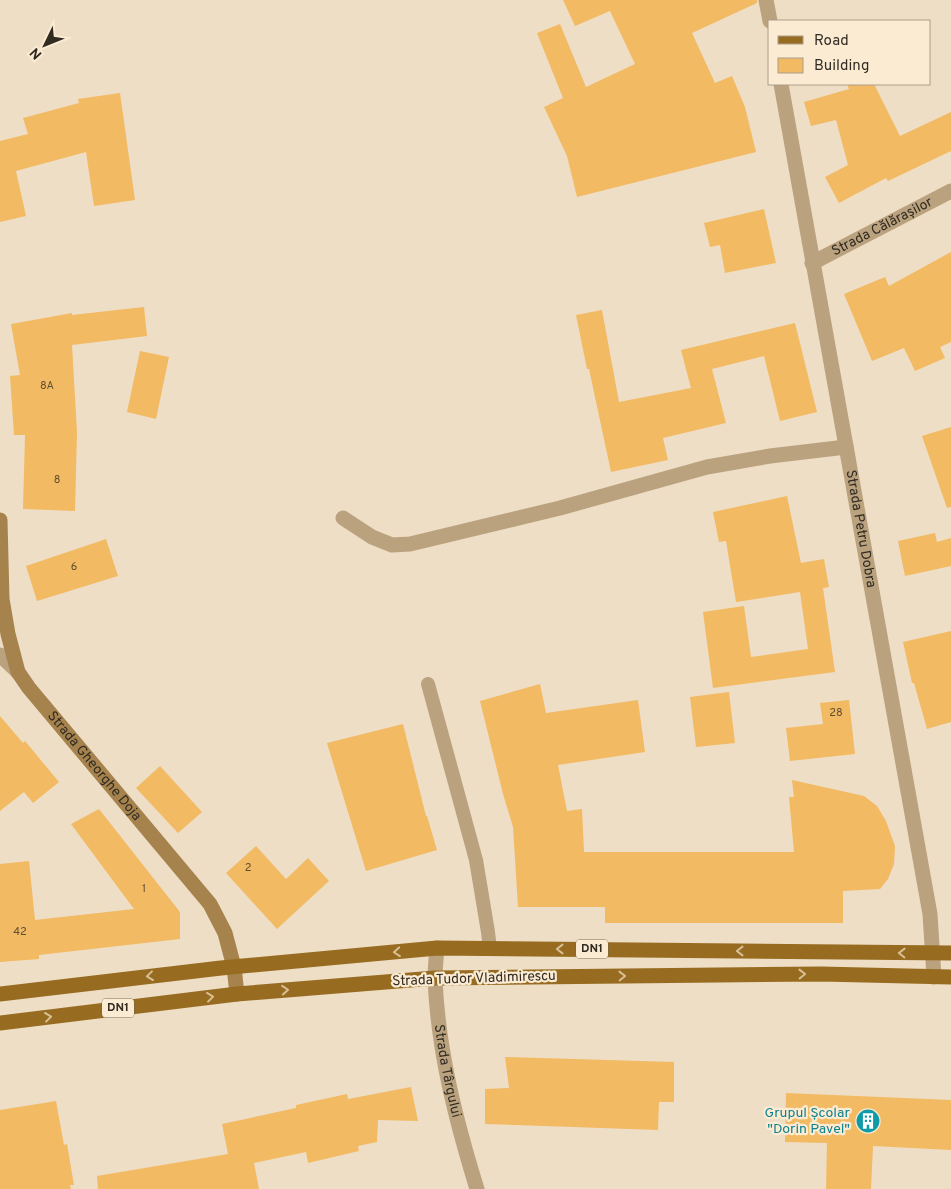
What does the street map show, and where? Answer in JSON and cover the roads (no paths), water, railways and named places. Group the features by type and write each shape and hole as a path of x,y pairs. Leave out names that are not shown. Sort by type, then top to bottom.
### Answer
{"main road":[{"name":"Strada Tudor Vladimirescu","path":"0,994 234,967 437,948 951,953"},
{"name":"Strada Tudor Vladimirescu","path":"0,1023 237,994 435,978 821,974 951,977"}],"street":[{"path":"766,0 770,20"},
{"name":"Strada Petru Dobra","path":"781,85 930,914 934,953 934,977"},
{"name":"Strada Călărașilor","path":"812,263 951,191"},
{"path":"343,518 372,537 392,545 410,544 560,508 707,467 770,456 846,447"},
{"name":"Strada Gheorghe Doja","path":"0,520 2,599 8,634 18,672 29,688 210,904 225,933 234,967 237,994"},
{"path":"0,654 18,672"},
{"name":"Strada Târgului","path":"437,948 435,978 440,1031 449,1085 477,1189"}],"lane":[{"path":"428,684 476,860 490,949"}],"place":[{"name":"Grupul Școlar \"Dorin Pavel\"","path":"868,1121"}]}
